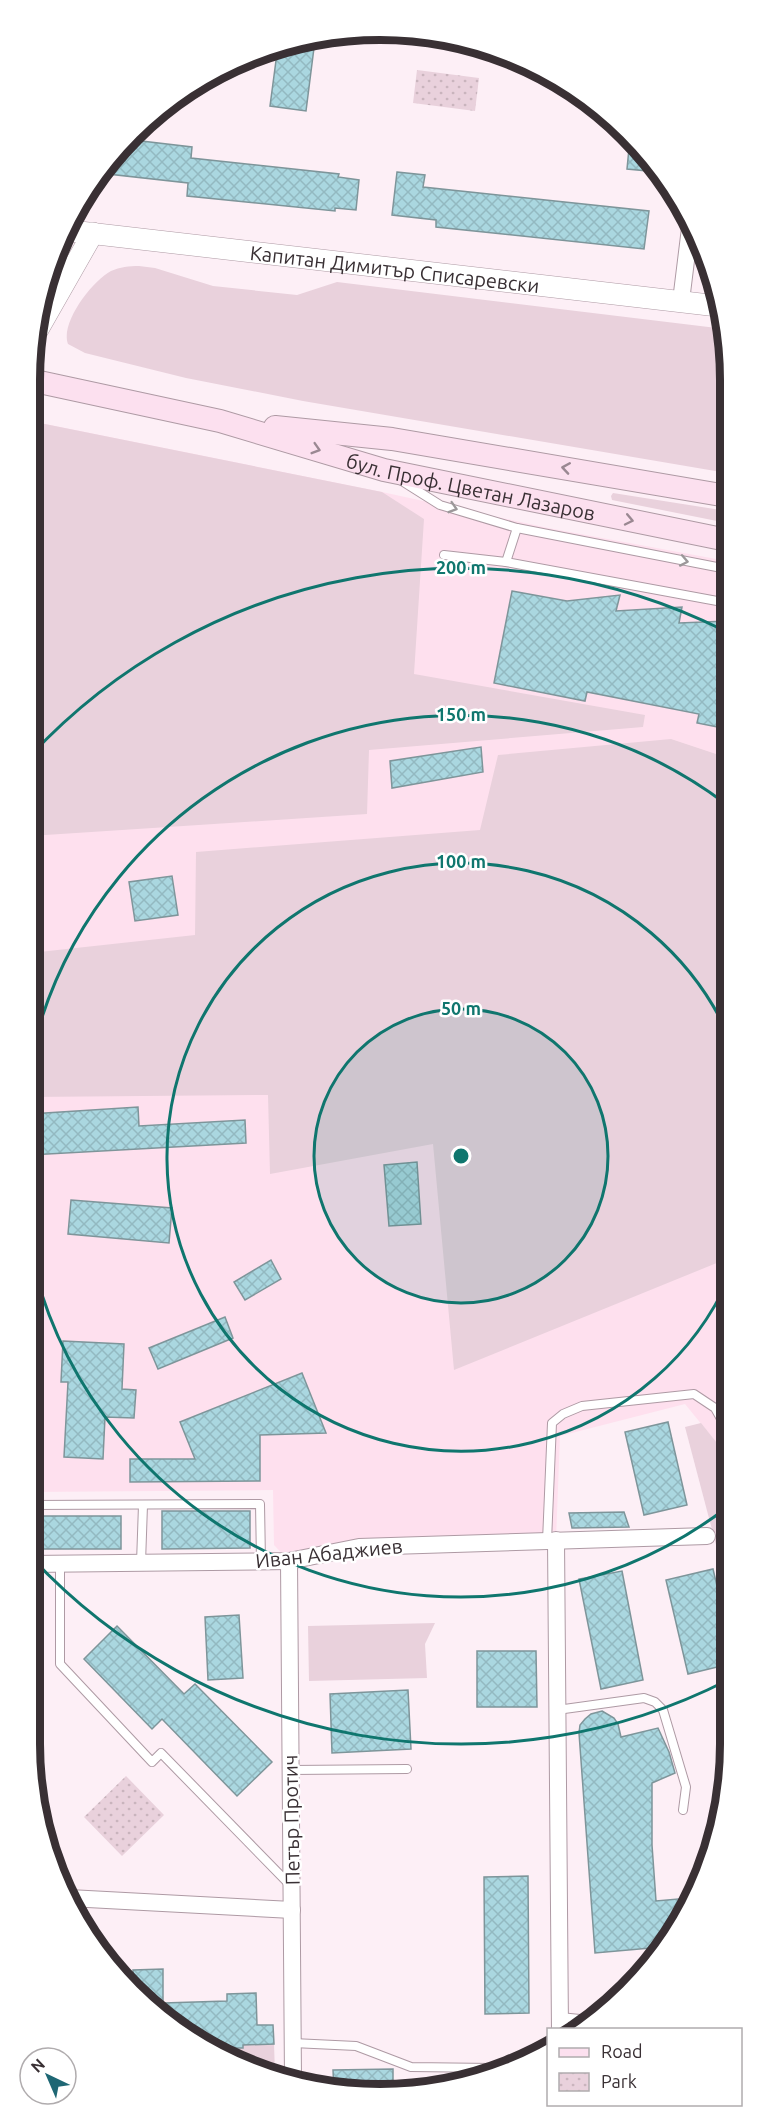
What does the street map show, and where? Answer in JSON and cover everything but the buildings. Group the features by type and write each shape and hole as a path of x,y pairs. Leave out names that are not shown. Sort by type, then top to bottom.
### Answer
{"main road":[{"name":"бул. Проф. Цветан Лазаров","path":"40,382 220,421 384,470 720,539"},
{"name":"бул. Проф. Цветан Лазаров","path":"220,421 392,439 720,495"}],"street":[{"name":"Капитан Димитър Списаревски","path":"75,231 711,305"},
{"path":"47,314 93,233"},
{"path":"681,301 688,238"},
{"name":"Иван Абаджиев","path":"40,1564 289,1561 358,1547 706,1536"},
{"path":"551,1540 557,1710 560,2024"},
{"name":"Петър Протич","path":"289,1561 293,2072"},
{"path":"78,1898 292,1910"}],"lane":[{"path":"384,470 440,504 517,528 720,568"},
{"path":"506,562 517,528"},
{"path":"444,555 506,562 720,602"},
{"path":"551,1540 552,1423 562,1414 582,1406 694,1394 715,1408 720,1417"},
{"path":"40,1506 260,1504 261,1561"},
{"path":"141,1563 143,1505"},
{"path":"60,1564 60,1664 152,1762 161,1753 292,1886"},
{"path":"557,1710 644,1698 655,1702 663,1710 686,1787 682,1810"},
{"path":"291,1770 407,1769"},
{"path":"293,2043 356,2046 411,2067 480,2068"}],"shaded area":[{"path":"40,423 548,528 720,560 720,1447 685,1404 560,1436 556,1540 359,1547 289,1561 274,1545 273,1490 40,1492"}],"green space":[{"path":"417,70 479,78 475,111 413,103"},
{"path":"125,267 155,268 213,286 297,295 337,282 716,328 720,380 720,472 303,401 186,378 85,353 68,344 69,325 79,303 103,276"},
{"path":"40,423 382,492 424,519 414,674 645,715 643,727 369,750 367,814 40,835"},
{"path":"613,493 720,510 720,522 612,500"},
{"path":"671,739 720,755 720,1262 454,1370 433,1144 270,1174 268,1095 40,1097 40,952 195,935 196,852 480,830 498,755"},
{"path":"701,1423 720,1447 720,1560 685,1427"},
{"path":"435,1623 425,1644 427,1678 309,1681 308,1626"},
{"path":"126,1776 164,1815 122,1856 84,1817"},
{"path":"274,2044 275,2066 230,2048 243,2048 243,2045"}]}
